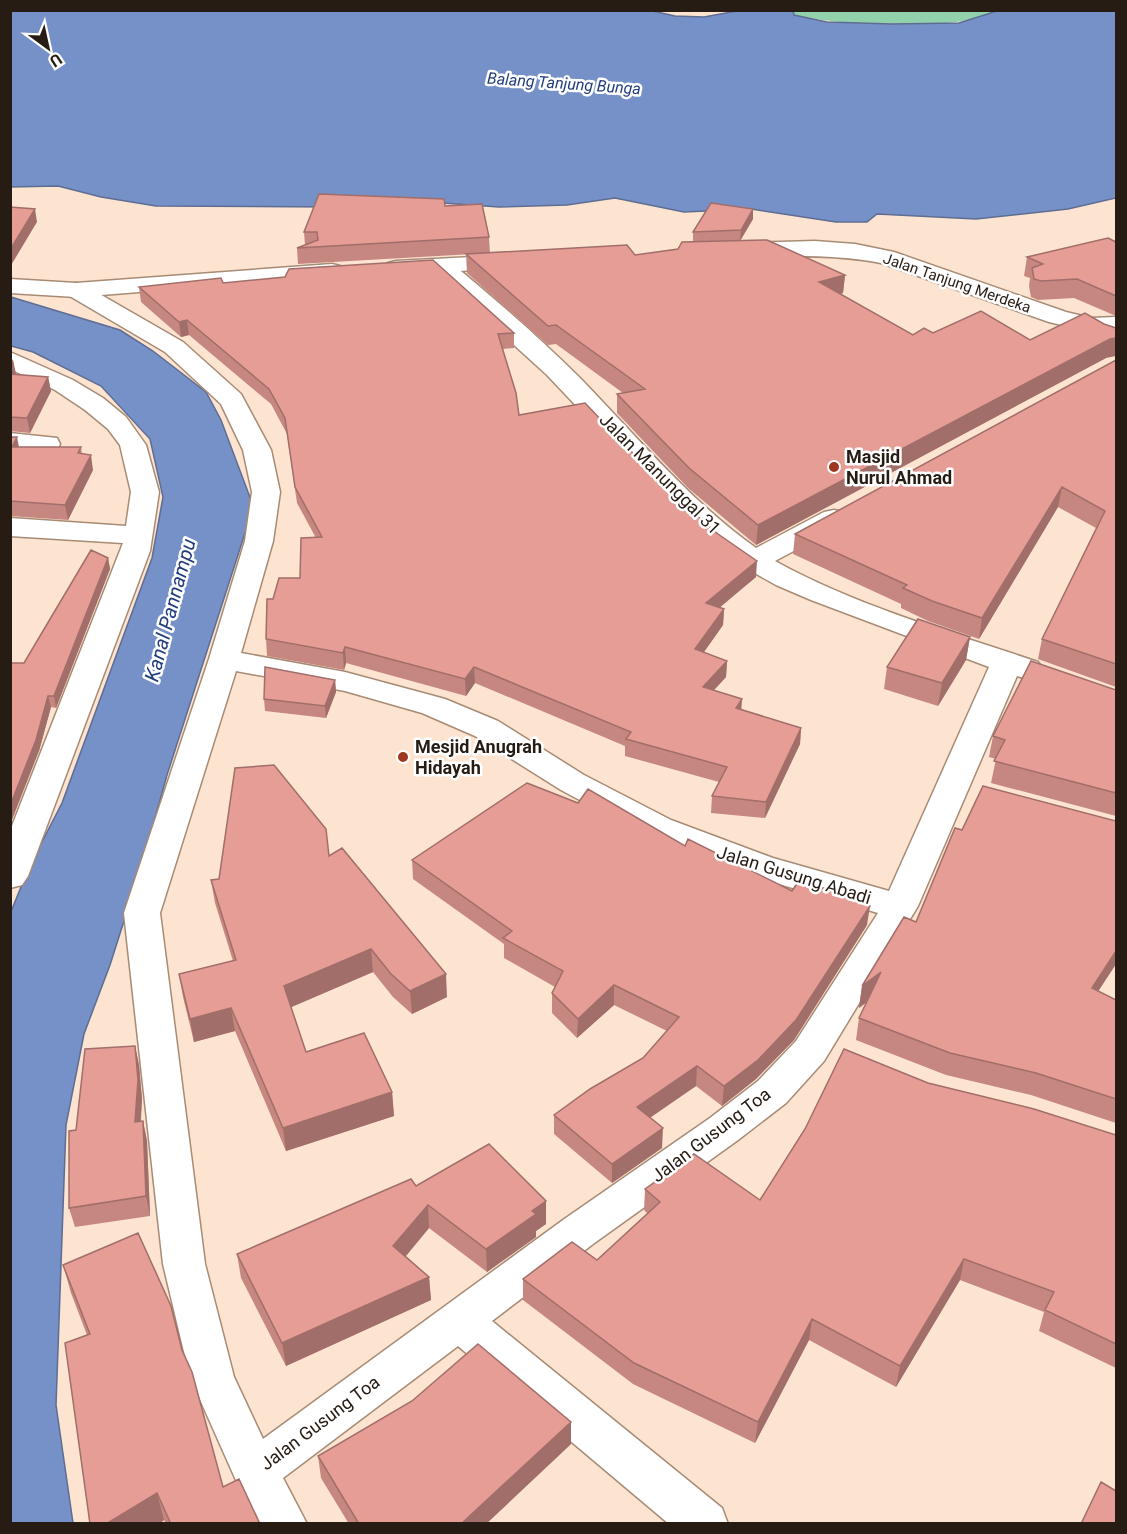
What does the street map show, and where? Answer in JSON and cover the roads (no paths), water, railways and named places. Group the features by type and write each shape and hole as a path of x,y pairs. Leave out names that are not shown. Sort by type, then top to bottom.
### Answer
{"street":[{"name":"Jalan Tanjung Merdeka","path":"724,250 855,251 886,257 1058,317 1091,325 1116,324"},
{"path":"10,286 76,290 533,261"},
{"name":"Jalan Manunggal 31","path":"441,266 487,305 572,385 641,461 699,517 754,561 800,585 878,617 1051,677"},
{"path":"76,290 174,347 232,400 257,450 266,492 259,541 224,659 142,913 184,1264 212,1377 255,1472 284,1524"},
{"path":"1091,325 1116,339"},
{"path":"10,359 64,385 94,404 117,423 133,445 145,492 140,536 123,587 10,876"},
{"path":"10,441 47,444"},
{"path":"754,561 855,507"},
{"path":"10,527 140,536"},
{"name":"Jalan Gusung Abadi","path":"224,659 343,682 418,700 462,717 506,738 576,784 696,845 748,865 900,906"},
{"name":"Jalan Gusung Toa","path":"255,1472 459,1320 724,1129 772,1092 810,1051 830,1048 900,906 969,791 1007,662"},
{"path":"459,1320 705,1524"}],"water":[{"name":"Balang Tanjung Bunga","path":"648,10 675,16 704,17 737,11 793,10 794,15 827,22 892,24 959,23 997,11 1116,11 1116,198 1068,209 976,219 877,214 867,222 836,222 751,209 684,212 615,198 567,205 499,207 414,201 334,207 156,206 101,197 58,186 11,187 10,11"},
{"name":"Kanal Pannampu","path":"11,297 120,330 153,351 206,392 221,420 251,500 247,527 167,775 144,858 110,965 84,1034 66,1125 56,1405 73,1523 11,1523 10,914 30,865 62,803 152,558 163,497 150,439 101,386 33,352 11,346"}],"place":[{"name":"Masjid Nurul Ahmad","path":"834,467"},
{"name":"Mesjid Anugrah Hidayah","path":"403,757"}]}
